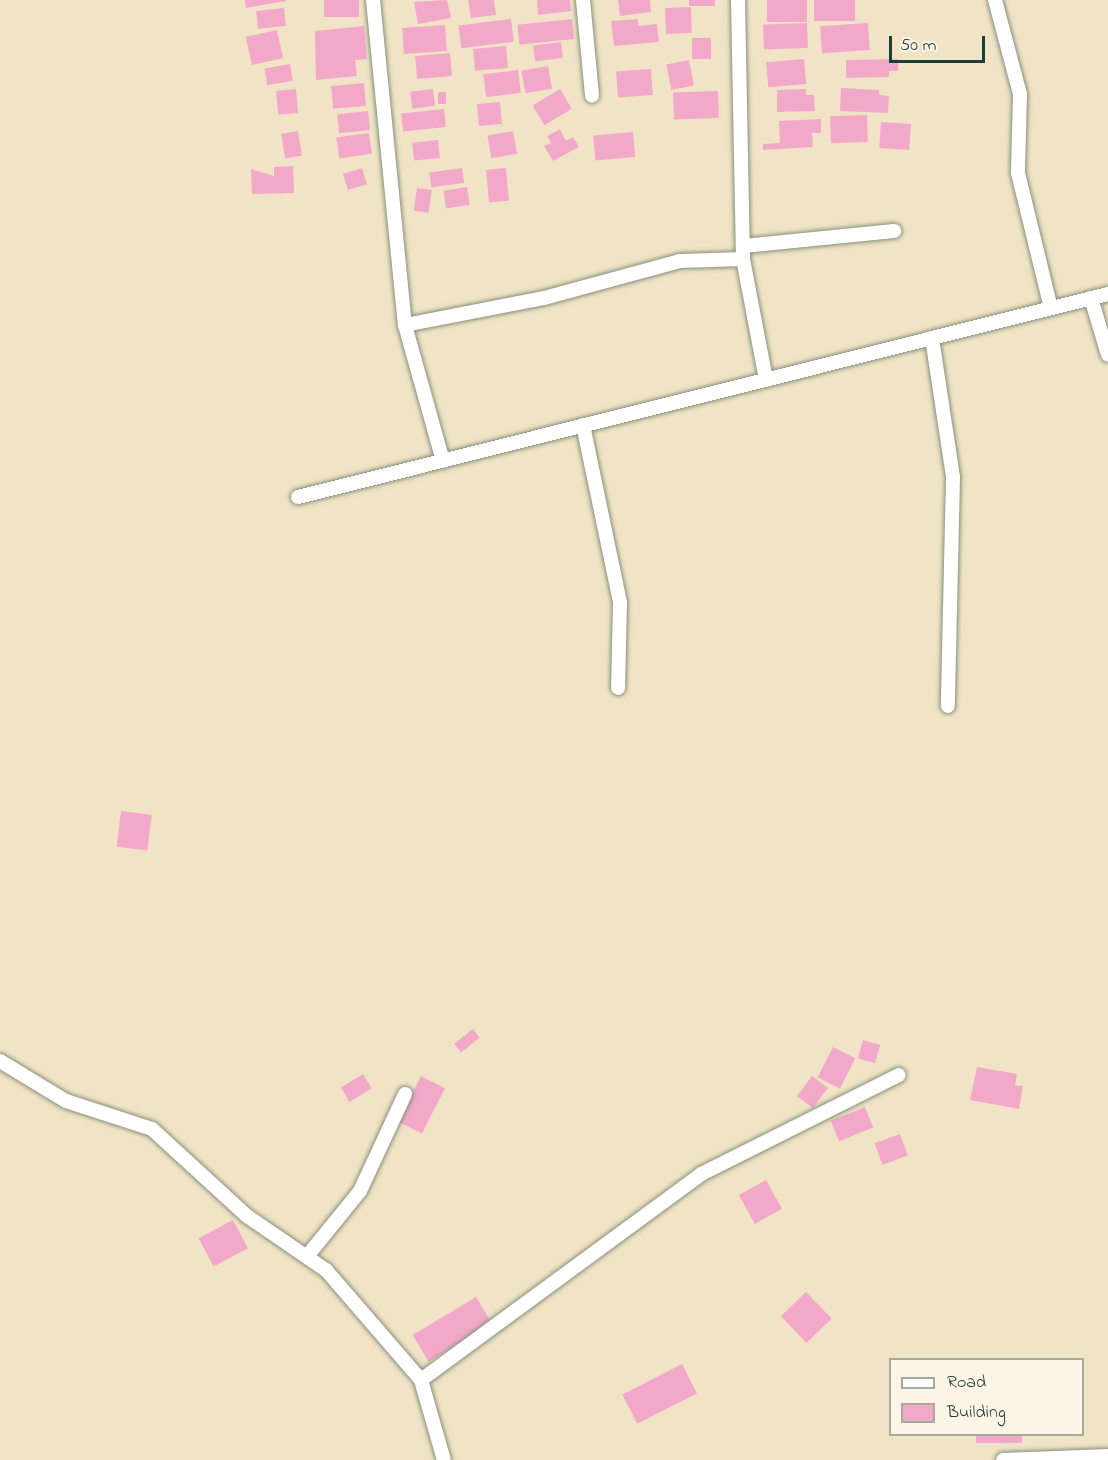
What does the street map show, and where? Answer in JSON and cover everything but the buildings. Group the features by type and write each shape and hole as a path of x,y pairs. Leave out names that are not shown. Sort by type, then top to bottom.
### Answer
{"street":[{"path":"373,0 405,325 443,461"},
{"path":"583,0 592,96"},
{"path":"738,0 743,252 766,380"},
{"path":"995,0 1020,94 1018,172 1051,308"},
{"path":"405,325 544,298 680,261 894,231"},
{"path":"298,497 1108,294"},
{"path":"1091,298 1108,355"},
{"path":"932,338 952,468 948,706"},
{"path":"584,425 618,583 618,688"},
{"path":"0,1061 66,1101 152,1129 247,1216 308,1255 364,1309 421,1380 444,1460"},
{"path":"421,1380 701,1174 900,1075"},
{"path":"308,1255 360,1191 405,1094"},
{"path":"1004,1460 1108,1456"}]}
